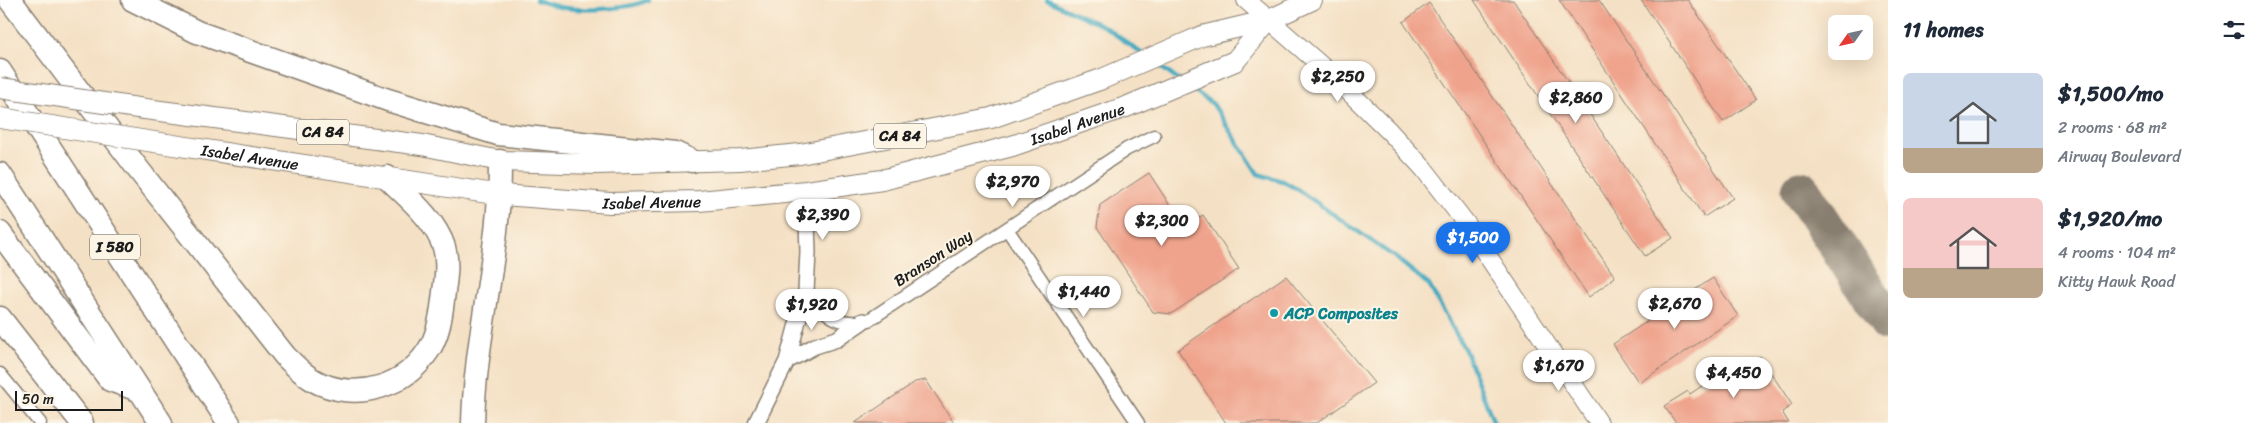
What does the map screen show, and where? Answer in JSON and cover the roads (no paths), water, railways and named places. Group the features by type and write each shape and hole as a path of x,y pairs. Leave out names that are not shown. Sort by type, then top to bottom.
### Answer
{"highway":[{"path":"10,0 138,169 286,356 302,372 314,380 343,391 364,391 383,387 400,378 417,365 429,350 437,331 441,313 447,269 444,248 436,229 423,212 387,177"},
{"path":"133,0 197,32 388,100 498,134 675,154 692,161"},
{"name":"Isabel Avenue","path":"0,88 422,145 500,161 596,164 740,160 800,154 991,118 1102,79 1202,36 1269,20 1312,0"},
{"name":"Isabel Avenue","path":"0,118 500,195 610,203 699,201 806,191 882,180 1012,146 1126,107 1235,61 1269,20"},
{"name":"I 580","path":"0,71 229,423"},
{"path":"473,423 474,386 500,195 500,161"},
{"path":"0,174 161,423"},
{"path":"0,234 110,380 138,390"},
{"path":"0,318 82,423"}],"main road":[{"path":"1246,0 1345,88 1389,131 1436,183 1465,222 1599,423"}],"street":[{"name":"Branson Way","path":"806,291 821,310 840,321 855,324 862,321 881,312 1127,149 1154,136"},
{"path":"756,423 788,361 806,291 808,252 806,191"},
{"path":"1007,229 1138,423"},
{"path":"788,361 815,346 837,339 862,321"},
{"path":"0,374 40,423"}],"waterway":[{"path":"536,0 555,6 575,9 620,7 648,0"},
{"path":"1047,0 1105,27 1144,55"},
{"path":"1154,62 1178,80"},
{"path":"1189,87 1213,104 1258,174 1282,181 1297,189 1396,258 1429,285 1465,350 1494,423"}],"place":[{"name":"ACP Composites","path":"1274,313"}]}
